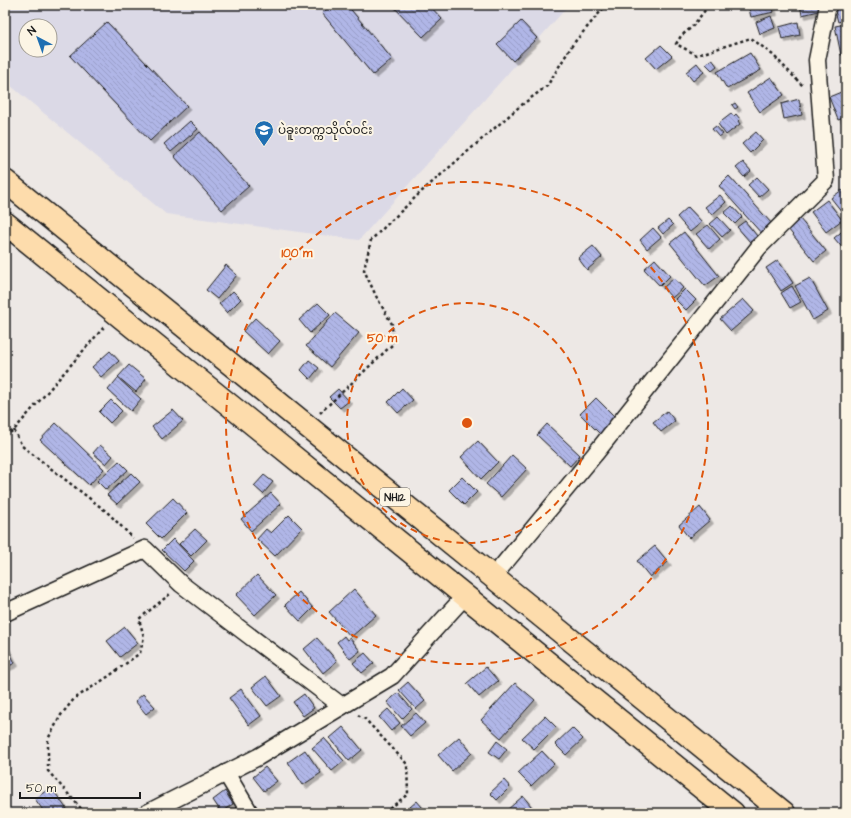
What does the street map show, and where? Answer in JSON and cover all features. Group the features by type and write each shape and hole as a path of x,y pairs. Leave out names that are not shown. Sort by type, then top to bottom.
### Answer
{"highway":[{"name":"NH12","path":"5,181 784,813"},
{"name":"NH12","path":"5,223 733,813"}],"street":[{"path":"493,577 595,454 759,247 826,180 817,60 828,5"},
{"path":"5,613 145,549 181,584 342,706"},
{"path":"147,813 258,757 392,676 465,596"},
{"path":"226,773 250,813"}],"path":[{"path":"308,426 393,344 392,324 376,296 364,270 371,240 427,187 519,107 547,86 573,44 606,5"},
{"path":"704,5 706,9 692,27 680,36 676,44 697,55 751,38 773,55 820,104"},
{"path":"5,436 14,430 116,313"},
{"path":"14,430 22,446 107,512 145,549"},
{"path":"85,813 48,770 48,739 61,715 74,699 140,653 144,637 139,619 181,584"},
{"path":"342,706 365,719 407,764 408,794 388,810 368,813"}],"shaded area":[{"name":"ပဲခူးတက္ကသိုလ်ဝင်း","path":"5,5 569,5 359,240 166,214 5,81"}],"building":[{"path":"332,5 347,5 392,59 373,75 322,13"},
{"path":"392,5 429,5 442,19 423,37"},
{"path":"748,5 772,5 774,12 751,17"},
{"path":"800,5 818,5 819,11 802,15"},
{"path":"846,5 846,20 838,22 834,7"},
{"path":"771,16 775,28 760,34 756,22"},
{"path":"521,21 537,38 513,61 497,44"},
{"path":"107,22 187,106 150,141 70,56"},
{"path":"798,22 800,35 782,39 779,27"},
{"path":"846,24 846,54 841,55 835,26"},
{"path":"661,45 672,56 656,69 646,58"},
{"path":"750,53 761,70 727,89 717,72"},
{"path":"712,59 717,66 712,70 706,64"},
{"path":"697,63 704,72 693,81 686,72"},
{"path":"771,77 784,95 760,112 747,93"},
{"path":"846,90 846,117 838,120 829,97"},
{"path":"799,99 802,115 784,119 781,104"},
{"path":"735,103 738,107 735,109 732,105"},
{"path":"731,114 734,116 736,114 740,119 738,121 740,124 726,135 718,124"},
{"path":"190,121 198,129 171,152 164,144"},
{"path":"716,126 723,134 719,137 712,129"},
{"path":"200,132 249,186 222,210 174,156"},
{"path":"756,132 763,140 750,153 742,144"},
{"path":"743,162 751,171 744,177 736,168"},
{"path":"729,176 772,224 762,234 719,186"},
{"path":"757,177 768,189 759,197 748,185"},
{"path":"842,190 846,195 846,217 831,198"},
{"path":"720,195 726,202 712,215 705,207"},
{"path":"827,200 842,220 826,232 811,212"},
{"path":"732,206 742,217 735,224 724,213"},
{"path":"688,207 702,222 690,232 677,217"},
{"path":"718,217 730,230 722,237 710,224"},
{"path":"800,219 826,251 814,261 788,229"},
{"path":"668,220 673,225 663,234 658,228"},
{"path":"745,221 757,236 750,242 737,227"},
{"path":"708,225 720,239 709,249 696,234"},
{"path":"653,228 661,237 647,249 640,240"},
{"path":"846,228 846,252 834,238"},
{"path":"684,232 719,276 705,286 670,243"},
{"path":"593,246 602,257 587,270 578,258"},
{"path":"655,259 670,276 660,286 644,269"},
{"path":"778,260 793,283 781,291 766,268"},
{"path":"226,265 237,275 217,299 206,290"},
{"path":"674,278 683,288 672,298 663,288"},
{"path":"810,278 828,311 813,320 795,286"},
{"path":"792,286 801,302 790,308 781,293"},
{"path":"685,289 696,300 686,310 675,299"},
{"path":"233,291 241,299 227,313 219,304"},
{"path":"743,299 754,311 731,331 720,319"},
{"path":"318,303 330,315 310,333 299,320"},
{"path":"335,313 359,333 330,367 306,346"},
{"path":"255,318 280,341 268,354 243,331"},
{"path":"110,351 119,361 101,377 92,367"},
{"path":"309,360 319,368 310,379 301,370"},
{"path":"129,365 146,379 136,392 118,377"},
{"path":"118,378 141,399 131,411 108,390"},
{"path":"402,388 413,400 398,413 388,402"},
{"path":"338,389 349,401 340,408 329,397"},
{"path":"596,398 618,420 602,436 580,414"},
{"path":"111,400 122,411 110,423 99,412"},
{"path":"173,410 183,421 162,439 152,427"},
{"path":"667,411 675,421 661,432 653,422"},
{"path":"56,423 104,469 89,485 40,440"},
{"path":"547,424 580,455 570,466 537,435"},
{"path":"478,441 498,462 481,479 461,457"},
{"path":"100,445 113,456 106,464 93,453"},
{"path":"512,455 527,469 501,497 486,484"},
{"path":"119,461 128,470 106,490 97,481"},
{"path":"131,473 140,482 117,504 107,495"},
{"path":"264,475 273,482 263,494 254,486"},
{"path":"462,477 477,492 464,505 449,490"},
{"path":"271,493 281,504 251,531 241,519"},
{"path":"173,498 187,513 161,539 146,524"},
{"path":"700,507 710,520 689,538 679,525"},
{"path":"289,515 302,528 275,556 257,539 266,529 271,533"},
{"path":"195,529 207,540 191,556 179,544"},
{"path":"173,539 194,561 184,571 162,550"},
{"path":"655,546 668,562 650,577 637,561"},
{"path":"257,575 276,595 255,615 236,595"},
{"path":"354,589 376,615 351,637 329,612"},
{"path":"299,592 313,608 300,621 285,605"},
{"path":"125,627 138,643 120,657 107,641"},
{"path":"344,636 347,640 350,638 360,651 350,659 337,642"},
{"path":"317,638 337,661 323,673 304,649"},
{"path":"5,643 15,663 5,668"},
{"path":"365,653 374,663 362,673 353,663"},
{"path":"486,667 498,681 479,697 467,683"},
{"path":"266,676 281,696 267,706 252,687"},
{"path":"408,682 425,701 416,709 399,690"},
{"path":"515,683 535,700 501,738 481,720"},
{"path":"241,689 261,716 249,725 229,698"},
{"path":"398,693 412,709 402,719 387,702"},
{"path":"143,694 155,707 146,714 135,701"},
{"path":"304,694 314,708 303,716 293,702"},
{"path":"388,709 400,723 391,731 379,717"},
{"path":"416,713 425,723 410,736 401,726"},
{"path":"545,716 556,727 534,749 522,738"},
{"path":"343,727 362,750 349,761 330,738"},
{"path":"572,728 583,739 566,755 555,744"},
{"path":"459,737 472,753 452,771 438,755"},
{"path":"324,738 344,761 332,771 312,748"},
{"path":"497,741 507,749 499,759 489,752"},
{"path":"305,750 321,773 303,785 288,762"},
{"path":"542,751 554,764 531,786 518,773"},
{"path":"846,755 846,766 841,760"},
{"path":"265,767 277,781 264,791 253,777"},
{"path":"504,780 510,787 497,800 490,793"},
{"path":"51,787 68,811 65,813 45,813 35,799"},
{"path":"225,791 233,804 221,812 213,800"},
{"path":"523,796 535,811 533,813 510,813 507,810"},
{"path":"417,801 427,813 403,813"}],"place":[{"name":"ပဲခူးတက္ကသိုလ်ဝင်း","path":"264,147"}]}
